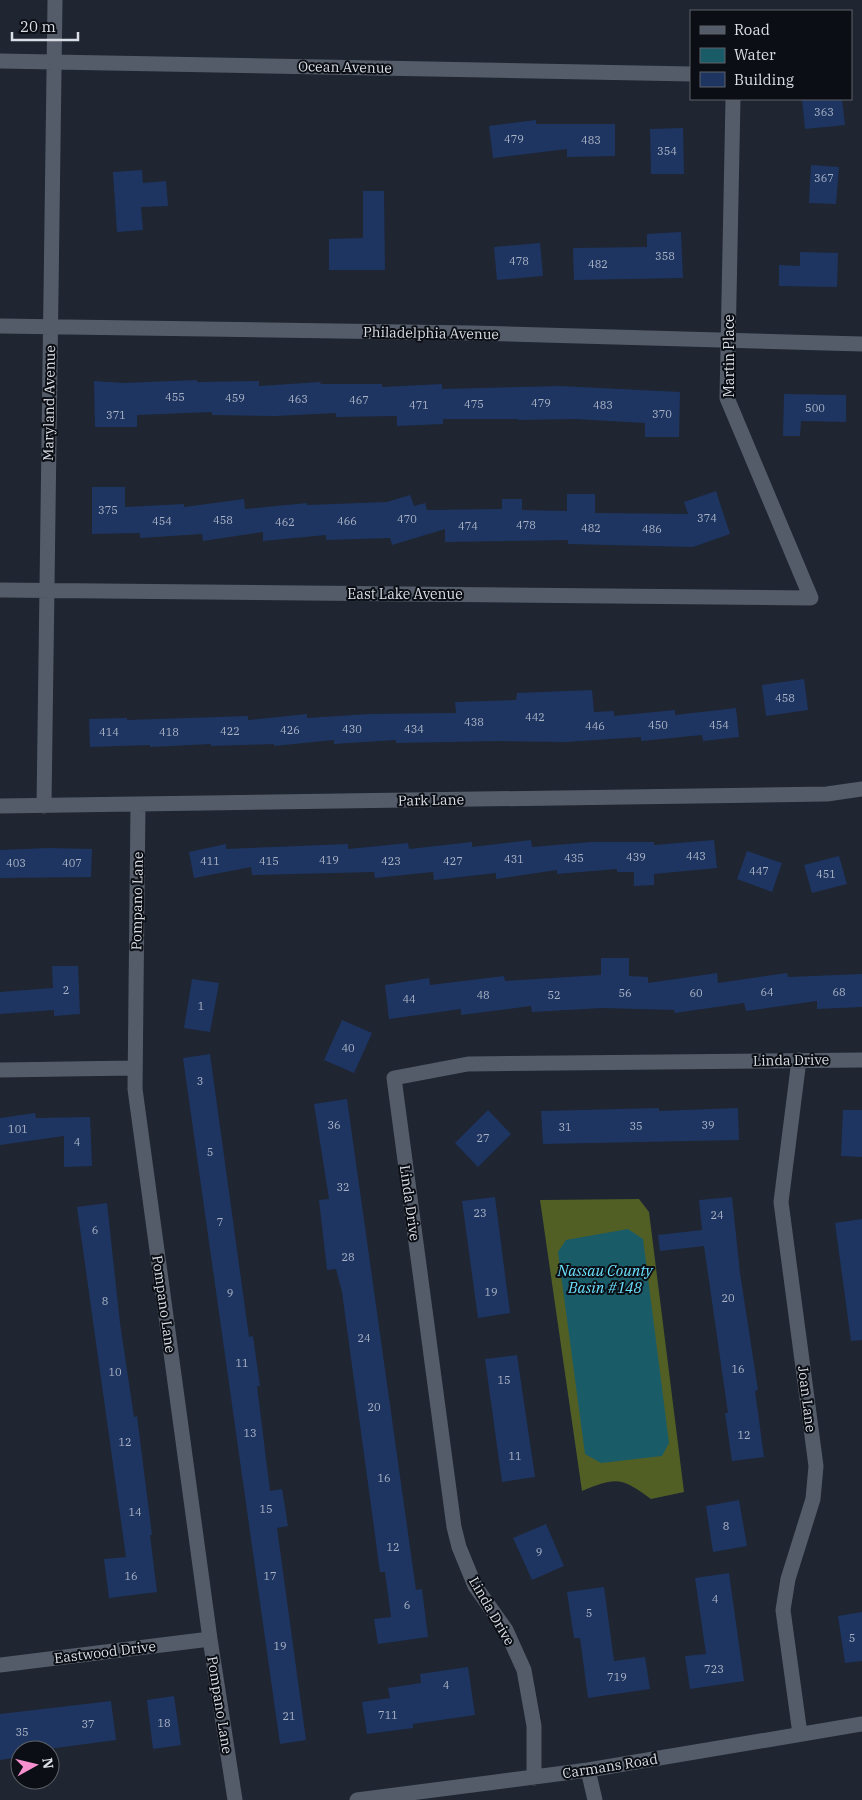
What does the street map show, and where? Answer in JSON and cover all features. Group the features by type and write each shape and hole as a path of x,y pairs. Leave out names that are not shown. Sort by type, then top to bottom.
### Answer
{"street":[{"name":"Maryland Avenue","path":"44,806 55,0"},
{"name":"Ocean Avenue","path":"0,61 690,74"},
{"name":"Martin Place","path":"733,100 726,398 811,598"},
{"name":"Philadelphia Avenue","path":"0,326 862,344"},
{"name":"East Lake Avenue","path":"0,590 811,598"},
{"name":"Park Lane","path":"0,806 817,794 862,789"},
{"name":"Pompano Lane","path":"138,805 135,1089 210,1639 235,1800"},
{"name":"Joan Lane","path":"799,1060 781,1202 816,1466 813,1499 788,1579 783,1610 800,1734"},
{"name":"Linda Drive","path":"534,1778 534,1726 524,1670 506,1630 475,1586 459,1547 454,1527 394,1078 468,1064 862,1060"},
{"path":"0,1070 135,1068"},
{"name":"Eastwood Drive","path":"0,1665 210,1639"},
{"name":"Carmans Road","path":"357,1800 588,1770 862,1724"},
{"path":"588,1770 595,1800"}],"green space":[{"name":"Nassau County Basin #148","path":"639,1199 649,1212 684,1492 651,1499 632,1486 618,1481 603,1483 582,1491 540,1200"}],"water":[{"name":"Nassau County Basin #148","path":"628,1229 643,1239 669,1443 662,1456 601,1463 585,1454 558,1252 566,1240"}],"building":[{"path":"802,100 842,100 845,125 805,129"},
{"path":"536,120 536,124 615,124 615,156 567,157 567,149 493,158 489,126"},
{"path":"683,128 684,174 651,174 650,129"},
{"path":"811,165 839,167 836,204 809,203"},
{"path":"142,170 143,183 166,181 168,206 141,207 143,230 117,232 113,172"},
{"path":"363,191 384,191 385,270 329,270 329,239 363,238"},
{"path":"681,232 683,278 574,280 573,248 647,247 647,234"},
{"path":"540,243 543,276 497,280 494,247"},
{"path":"800,252 838,253 837,287 779,286 779,265 800,266"},
{"path":"197,380 197,382 259,381 259,386 320,382 321,384 382,384 382,387 442,384 442,389 561,386 680,392 679,437 645,437 645,423 575,419 443,419 443,424 397,426 397,416 336,417 336,413 275,416 212,415 212,412 137,415 137,427 95,427 94,381 124,383"},
{"path":"784,394 846,395 846,422 801,421 800,436 783,436"},
{"path":"92,487 125,487 125,507 184,504 184,507 244,499 245,509 307,503 307,505 387,502 410,495 414,506 425,503 427,510 502,509 502,499 522,499 522,510 567,511 567,494 595,494 595,513 688,514 684,502 716,491 730,534 693,547 568,544 568,540 445,542 445,529 392,545 390,538 326,540 326,535 263,541 263,532 203,541 202,534 140,538 140,533 92,534"},
{"path":"804,679 808,710 766,716 762,685"},
{"path":"592,690 594,712 614,711 614,716 675,710 675,715 736,708 739,737 703,741 702,735 641,741 641,737 566,742 396,743 396,740 334,744 334,740 274,746 274,744 211,746 211,744 90,747 89,719 127,718 127,720 248,716 248,720 307,714 307,718 370,714 456,713 455,702 516,700 517,693"},
{"path":"531,840 532,847 591,842 654,842 654,845 714,840 717,868 654,874 654,885 634,886 634,872 617,872 617,869 557,874 557,870 496,879 496,873 434,880 433,872 375,878 374,872 252,875 251,867 194,878 189,852 226,844 226,849 348,844 348,849 408,843 409,849 472,842 472,847"},
{"path":"92,849 91,877 0,878 0,850"},
{"path":"747,851 782,863 772,892 737,879"},
{"path":"839,856 847,884 812,893 804,865"},
{"path":"601,958 629,958 629,976 648,977 648,983 717,973 718,983 787,973 788,977 862,974 862,1007 817,1009 817,1001 746,1011 744,1003 675,1013 674,1010 602,1008 532,1012 531,1006 461,1015 461,1009 389,1019 385,985 429,978 430,985 504,976 505,981 601,975"},
{"path":"52,966 78,966 80,1014 54,1016 54,1010 0,1014 0,992 53,988"},
{"path":"192,979 219,983 210,1032 184,1028"},
{"path":"342,1020 372,1033 354,1073 324,1060"},
{"path":"210,1054 249,1337 253,1336 260,1386 257,1386 270,1491 282,1489 288,1526 277,1528 306,1740 280,1744 183,1058"},
{"path":"347,1099 416,1590 422,1589 428,1637 378,1644 374,1619 391,1617 385,1572 380,1572 342,1292 336,1269 327,1270 319,1200 329,1199 314,1104"},
{"path":"659,1108 659,1111 738,1108 739,1140 543,1144 541,1111"},
{"path":"488,1110 511,1134 478,1167 455,1143"},
{"path":"843,1110 862,1110 862,1157 841,1156"},
{"path":"35,1113 36,1118 90,1117 92,1166 64,1167 64,1136 0,1145 0,1118"},
{"path":"495,1197 510,1313 478,1318 462,1201"},
{"path":"732,1197 740,1273 758,1390 755,1391 764,1457 732,1461 725,1413 728,1413 704,1246 660,1251 658,1235 702,1230 699,1200"},
{"path":"107,1203 120,1323 134,1417 137,1416 157,1592 109,1598 104,1559 126,1557 77,1207"},
{"path":"862,1219 862,1340 851,1341 835,1223"},
{"path":"517,1355 535,1477 502,1482 485,1359"},
{"path":"739,1500 747,1546 713,1552 706,1506"},
{"path":"546,1524 564,1566 532,1580 513,1538"},
{"path":"729,1573 744,1681 690,1689 685,1656 706,1654 695,1578"},
{"path":"604,1587 614,1661 645,1657 650,1689 588,1698 580,1638 574,1638 567,1592"},
{"path":"862,1612 862,1661 845,1663 838,1616"},
{"path":"468,1667 475,1715 413,1724 413,1728 367,1734 362,1702 390,1698 388,1688 421,1683 420,1674"},
{"path":"174,1696 181,1745 153,1749 147,1700"},
{"path":"111,1701 116,1740 60,1747 60,1740 10,1740 10,1758 0,1760 0,1714"}]}
